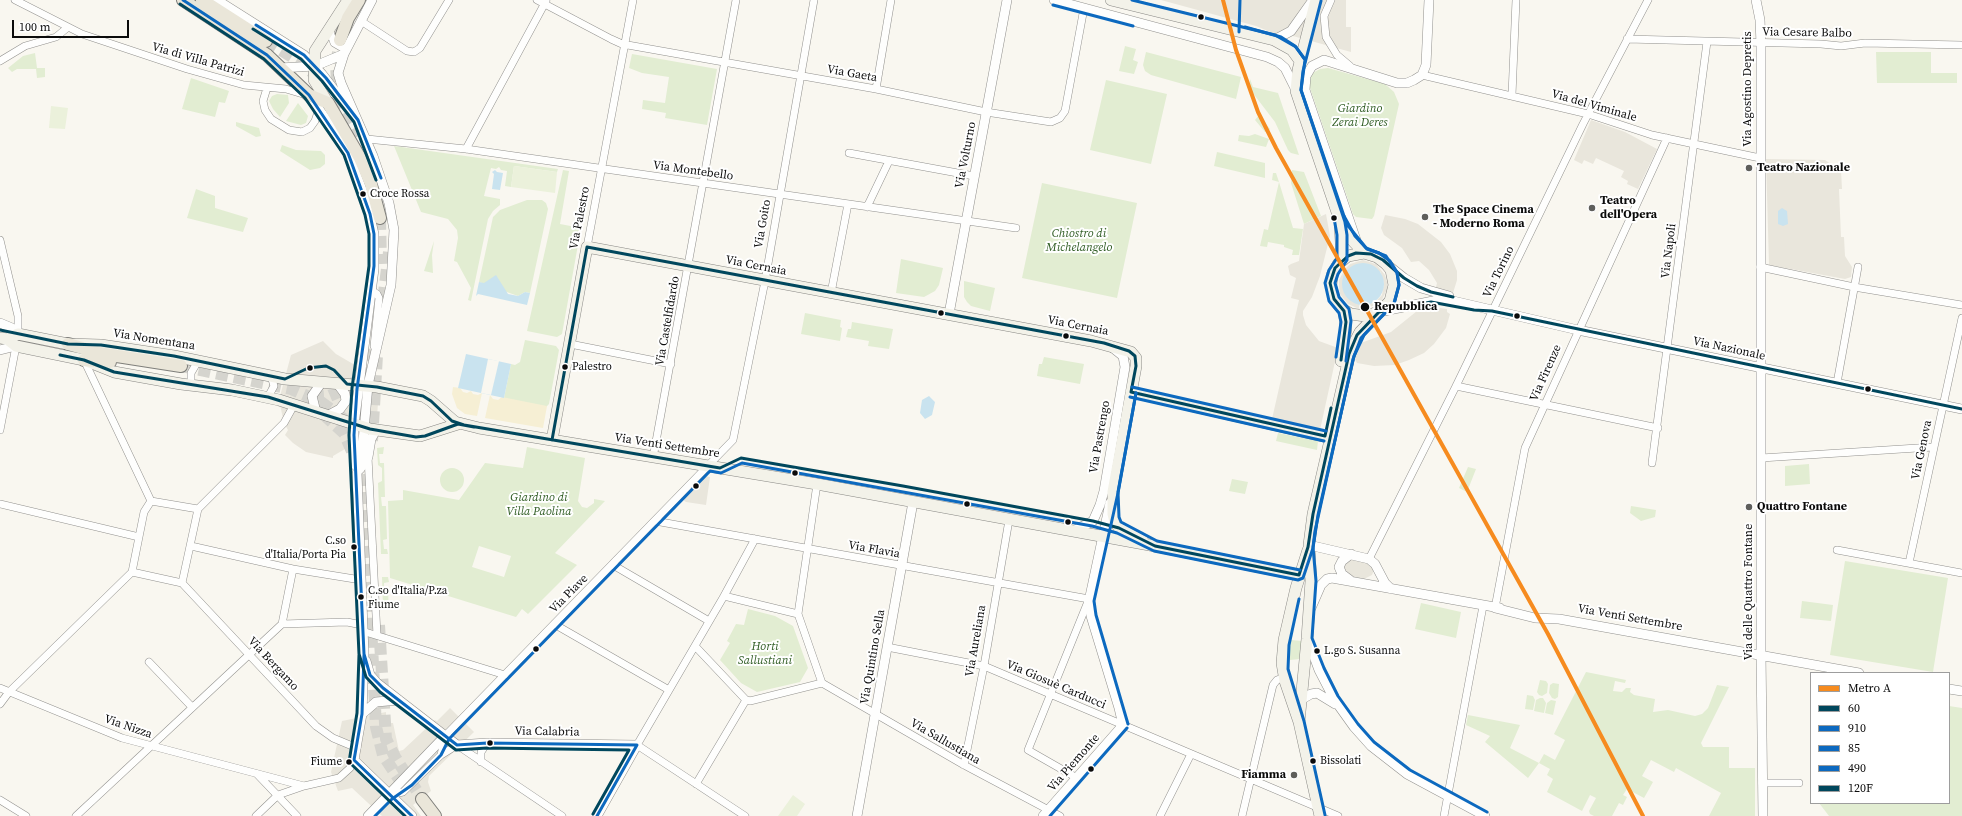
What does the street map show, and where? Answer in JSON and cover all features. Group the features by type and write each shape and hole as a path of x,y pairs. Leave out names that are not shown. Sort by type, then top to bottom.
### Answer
{"main road":[{"path":"183,0 266,42"},
{"path":"202,0 266,42 280,68 319,100 346,131 364,166 381,218"},
{"path":"319,100 314,80 315,51 348,0"},
{"path":"340,40 348,18 359,0"},
{"path":"1111,0 1274,40 1292,50 1300,61"},
{"path":"1315,0 1300,61 1296,81 1296,91 1339,218 1342,260"},
{"path":"1339,218 1361,250 1377,256 1386,264 1392,274 1394,285 1390,300 1358,335 1345,357"},
{"name":"Via Cernaia","path":"587,247 1104,343 1131,352"},
{"name":"Via Palestro","path":"552,440 587,247"},
{"path":"1319,812 1299,722 1297,703 1304,670 1309,613 1311,569 1309,546 1310,530 1345,357 1346,329 1344,311 1334,299 1330,284 1333,272 1342,260 1361,250"},
{"path":"1344,311 1362,316 1379,312"},
{"path":"3,338 18,334"},
{"name":"Via Nomentana","path":"18,334 68,344 108,346 198,361 285,379 322,382"},
{"path":"3,338 16,346 84,360 180,370 104,354 68,344"},
{"name":"Via Pastrengo","path":"1119,528 1114,518 1113,492 1136,363 1135,356 1131,352"},
{"path":"84,360 114,372 268,397 327,416"},
{"path":"322,382 336,383"},
{"name":"Via Venti Settembre","path":"336,383 363,385 428,398 448,417 458,424 653,458 818,484 1073,531 1102,538 1155,546 1299,575"},
{"path":"1131,392 1328,437"},
{"name":"Via Venti Settembre","path":"327,416 359,427 420,436 458,424"},
{"name":"Via Venti Settembre","path":"1119,528 1155,546"},
{"path":"1297,703 1284,674 1284,640 1299,575 1309,546"},
{"path":"1284,674 1304,670"},
{"path":"426,816 419,801 435,816"}],"street":[{"name":"Via di Villa Patrizi","path":"15,0 67,28 90,38 187,69 244,85 267,88"},
{"path":"217,0 266,42 304,55 315,66 358,120"},
{"path":"363,385 360,368 375,250 381,218 367,139 339,78 339,69 345,52 372,0"},
{"path":"361,21 407,51 414,52 420,48 450,0"},
{"name":"Via Gaeta","path":"537,0 545,2 611,39 625,44 876,89 986,112 1049,122 1055,121 1062,116 1064,111 1084,8"},
{"name":"Via Palestro","path":"587,247 633,0"},
{"name":"Via Castelfidardo","path":"653,458 736,0"},
{"name":"Via Goito","path":"708,466 729,446 735,434 765,281 799,76 814,0"},
{"path":"876,89 891,0"},
{"name":"Via Volturno","path":"949,314 1007,0"},
{"path":"1054,0 1268,57 1285,68 1296,91"},
{"path":"1274,40 1291,31 1315,0"},
{"path":"1331,0 1324,16 1326,37 1337,55 1353,68"},
{"path":"1361,250 1347,216 1305,90 1307,72 1316,63 1328,60 1401,84 1411,82 1422,75 1426,66 1429,0"},
{"path":"1512,95 1516,0"},
{"name":"Via Torino","path":"1368,559 1456,386 1588,114 1648,0"},
{"name":"Via Agostino Depretis","path":"1756,0 1760,20 1761,44 1760,267"},
{"name":"Via Agostino Depretis","path":"1760,20 1763,0"},
{"path":"466,149 545,2"},
{"path":"0,61 25,46 56,37 67,28"},
{"path":"329,29 334,43 345,52"},
{"name":"Via Cesare Balbo","path":"1627,39 1761,44 1819,44 1841,46 1865,43 1962,45"},
{"name":"Via Napoli","path":"1652,463 1658,428 1706,42"},
{"path":"304,55 315,51"},
{"path":"280,68 315,66 345,52"},
{"name":"Via del Viminale","path":"1422,75 1588,114 1646,133 1760,158"},
{"path":"267,88 286,89 319,100 315,121 310,128 302,132 289,130 271,119 265,110 263,101 267,88"},
{"name":"Via Firenze","path":"1495,608 1522,454 1667,138"},
{"name":"Via Montebello","path":"367,139 466,149 1016,228"},
{"path":"849,153 974,176"},
{"path":"867,206 889,161"},
{"path":"831,293 848,204"},
{"path":"381,218 394,237 391,285 374,356 363,385 359,427 354,449 358,474 364,654 362,714 354,760 412,816"},
{"path":"0,240 18,316 18,334"},
{"name":"Via Nazionale","path":"1386,264 1417,286 1449,300 1492,311 1962,409"},
{"path":"1760,368 1760,267 1854,287 1962,305"},
{"path":"1837,383 1858,267"},
{"path":"371,290 377,294 379,298 374,356"},
{"path":"1379,312 1430,302 1449,300"},
{"name":"Via Genova","path":"1909,563 1962,318"},
{"name":"Via Nomentana","path":"0,323 12,328 18,334"},
{"name":"Via Pastrengo","path":"1073,531 1091,522 1100,505 1125,370 1125,362 1122,354 1115,348 1104,343"},
{"path":"570,344 671,364"},
{"path":"0,350 16,346 0,430"},
{"path":"84,360 151,500"},
{"path":"191,385 191,373 198,361"},
{"name":"Via delle Quattro Fontane","path":"1760,368 1763,816"},
{"path":"268,397 274,386 271,376"},
{"path":"316,412 313,395 322,382"},
{"path":"327,416 340,409 346,401 345,394 336,383"},
{"path":"1456,386 1658,428"},
{"path":"132,572 182,583 198,510 284,423 294,405"},
{"path":"376,430 371,439 368,457 377,635"},
{"path":"1761,458 1933,447"},
{"path":"358,474 368,457"},
{"name":"Via Piave","path":"445,736 708,466"},
{"path":"695,646 746,700 750,701 822,684 798,614 806,549 818,484"},
{"name":"Via Pastrengo","path":"1089,599 1113,492"},
{"path":"151,500 198,510"},
{"path":"0,704 9,692 132,572 144,512 151,500"},
{"name":"Via Quintino Sella","path":"857,816 913,502"},
{"path":"0,504 139,537"},
{"name":"Via Aureliana","path":"964,765 984,666 1009,520"},
{"name":"Via Flavia","path":"655,521 1089,599"},
{"path":"597,816 636,746 724,596 755,539"},
{"path":"191,546 293,569 361,580"},
{"path":"1309,546 1351,554 1368,559 1375,564 1385,583 1391,589"},
{"path":"1837,550 1962,573"},
{"path":"1351,554 1342,560 1339,567 1342,574 1354,582 1370,581 1378,571"},
{"path":"612,566 709,621"},
{"path":"76,816 282,624 293,569"},
{"path":"1309,613 1321,584 1329,579 1354,582 1495,608"},
{"name":"Via Bergamo","path":"182,583 322,731 334,739 357,748"},
{"path":"724,596 798,614"},
{"path":"1077,778 1028,750 1089,599"},
{"path":"1089,599 1091,616 1123,725"},
{"path":"1444,816 1483,606"},
{"name":"Via Venti Settembre","path":"1495,608 1535,618 1559,619 1855,672"},
{"path":"282,624 347,622 377,635 505,675"},
{"path":"554,624 669,690"},
{"path":"1307,639 1319,670 1339,707 1358,732 1382,755 1407,774 1485,816"},
{"name":"Via Giosuè Carducci","path":"888,647 984,666 1250,779 1319,812 1338,816"},
{"path":"364,654 372,678 398,700 481,762 562,816"},
{"path":"149,662 192,708"},
{"path":"1242,816 1273,685 1284,674"},
{"name":"Via Sallustiana","path":"822,684 964,765 1046,814 1060,816"},
{"name":"Via Nizza","path":"0,688 122,738 151,747 254,772 304,786"},
{"path":"1950,689 1962,691"},
{"path":"1297,703 1311,694 1317,693 1339,707"},
{"path":"362,714 376,702 398,700"},
{"path":"696,784 746,700"},
{"name":"Via Piemonte","path":"1046,814 1123,725"},
{"path":"441,755 445,736"},
{"path":"368,816 445,736"},
{"path":"481,762 480,752 486,743"},
{"name":"Via Calabria","path":"457,745 486,743 636,746"},
{"path":"389,795 403,792 441,755 457,745"},
{"path":"636,746 744,816"},
{"path":"1160,816 1191,754"},
{"name":"Via Nizza","path":"278,795 304,786 339,778 350,768 354,760"},
{"path":"254,772 297,816"},
{"path":"1762,783 1799,783"},
{"path":"256,816 278,795"},
{"path":"0,800 26,816"}],"green space":[{"path":"1125,46 1136,49 1133,60 1138,62 1134,74 1119,71"},
{"path":"1146,52 1241,77 1236,99 1151,75 1145,71 1143,65"},
{"path":"1876,52 1931,52 1931,73 1957,73 1957,83 1877,83"},
{"path":"35,53 37,68 45,68 45,77 37,78 36,69 17,69 12,72 8,68 23,56"},
{"path":"632,54 717,69 707,125 665,118 666,113 642,109 643,100 665,103 669,77 642,73 629,68"},
{"name":"Giardino Zerai Deres","path":"1328,68 1385,84 1394,92 1399,104 1374,216 1372,219 1356,217 1353,214 1309,85 1311,74 1320,69"},
{"path":"191,78 229,91 225,103 219,102 215,117 182,109"},
{"path":"1250,79 1253,87 1278,93 1299,155 1291,153 1288,150 1275,122 1249,88"},
{"path":"1106,80 1167,94 1151,164 1090,150"},
{"path":"277,94 288,95 289,103 280,117 273,109 269,101 272,96"},
{"path":"298,103 308,116 306,123 301,125 286,121"},
{"path":"51,106 68,108 65,129 49,128"},
{"path":"1259,115 1270,129 1268,132 1265,132 1255,120"},
{"path":"236,122 259,128 261,136 256,137 236,126"},
{"path":"1255,134 1269,139 1266,147 1238,141 1239,135 1249,136"},
{"path":"282,145 296,150 321,151 325,155 325,164 320,168 310,170 280,151"},
{"path":"394,146 558,169 557,172 514,166 511,187 505,186 507,171 501,170 499,167 496,169 491,168 484,196 500,199 500,205 493,211 488,219 471,301 468,300 471,288 457,262 454,261 458,238 457,230 448,219 421,212"},
{"path":"1217,152 1265,163 1265,178 1214,166"},
{"path":"514,166 557,172 555,193 511,187"},
{"path":"563,170 569,171 560,224 581,228 562,334 557,337 527,331"},
{"path":"1292,170 1304,172 1321,216 1304,224 1291,183"},
{"path":"1273,173 1276,173 1279,182 1272,180"},
{"path":"1279,182 1293,228 1303,229 1299,255 1292,255 1293,250 1284,247 1284,245 1268,242 1267,247 1260,246 1264,229 1268,230"},
{"name":"Chiostro di Michelangelo","path":"1042,183 1137,203 1117,298 1022,278"},
{"path":"196,189 215,196 215,208 248,218 243,232 187,218"},
{"path":"527,200 542,200 546,203 548,209 530,293 525,292 518,296 479,282 493,217 500,210"},
{"path":"434,241 432,255 433,273 424,271"},
{"path":"901,259 943,268 939,285 935,291 924,297 896,293"},
{"path":"964,281 995,288 990,311 971,306 967,302 964,297"},
{"path":"805,313 841,320 840,327 842,328 840,341 801,334"},
{"path":"852,322 893,329 889,349 868,346 869,341 846,337 848,329 851,329"},
{"path":"525,340 556,346 559,350 549,404 546,407 504,398 511,364 515,365 520,362"},
{"path":"1044,357 1084,364 1080,384 1037,376 1039,364 1042,364"},
{"path":"1278,433 1318,441 1317,450 1276,441"},
{"path":"384,447 383,454 379,454 380,463 384,463 385,497 381,497 382,506 386,506 387,539 383,540 384,549 387,549 388,554 381,554 378,483 382,481 382,468 378,465 377,448"},
{"name":"Giardino di Villa Paolina","path":"527,447 585,458 578,501 582,507 587,508 594,503 594,499 605,501 555,553 577,565 528,614 522,609 516,617 390,578 388,501 403,500 403,490 459,500 485,463 523,468","holes":["479,546 511,556 504,577 472,567"]},
{"path":"1809,464 1810,484 1785,486 1785,466"},
{"path":"1468,467 1476,469 1467,492 1459,488"},
{"path":"447,468 457,468 464,475 464,485 457,492 447,492 440,485 440,475"},
{"path":"1232,479 1248,482 1245,494 1229,491"},
{"path":"1631,506 1656,510 1655,517 1641,521 1630,513"},
{"path":"1845,561 1948,578 1933,672 1830,655"},
{"path":"382,577 388,577 389,582 384,583 384,591 388,591 389,610 383,608"},
{"path":"1802,601 1833,605 1831,621 1800,618"},
{"path":"1421,603 1461,612 1456,638 1415,629"},
{"name":"Horti Sallustiani","path":"748,609 775,616 793,626 808,668 800,682 757,692 741,683 720,660 730,643 727,641 736,624 744,625"},
{"path":"1291,640 1302,641 1300,659 1290,660 1289,647"},
{"path":"1586,672 1626,680 1625,683 1615,681 1613,691 1622,692 1626,688 1631,688 1630,692 1634,695 1655,699 1653,712 1668,710 1695,716 1702,714 1708,708 1717,685 1729,687 1701,743 1703,747 1729,747 1729,768 1755,768 1755,816 1709,816 1721,793 1676,768 1674,772 1651,760 1642,776 1653,782 1644,798 1627,789 1623,795 1627,797 1623,805 1619,803 1612,816 1594,816 1590,814 1589,811 1596,798 1590,795 1582,811 1547,792 1553,779 1547,775 1550,769 1539,763 1544,754 1555,760 1565,740 1554,734"},
{"path":"1540,680 1546,681 1548,684 1547,693 1542,696 1537,692"},
{"path":"1553,683 1559,684 1558,697 1555,699 1552,698 1549,693 1550,685"},
{"path":"1527,695 1533,696 1535,700 1533,710 1525,709"},
{"path":"1543,698 1546,703 1544,713 1534,711 1536,700"},
{"path":"1551,700 1556,701 1553,715 1545,713 1547,703"},
{"path":"1950,706 1962,708 1962,816 1829,816 1820,804 1950,804"},
{"path":"1468,715 1520,725 1510,748 1539,763 1528,778 1485,742 1490,736 1466,725"},
{"path":"793,795 805,804 797,816 778,816"}],"sand":[{"path":"453,387 460,388 463,392 467,393 471,391 473,394 478,395 482,393 477,416 465,414 457,408 452,394"},
{"path":"490,395 493,399 498,400 502,397 547,406 543,428 485,418"}],"shaded area":[{"path":"1161,0 1346,0 1346,27 1351,27 1351,52 1282,33 1275,34 1256,26"},
{"path":"1591,120 1625,132 1657,149 1638,189 1627,184 1628,181 1621,177 1624,171 1596,158 1593,164 1584,160 1582,164 1574,160"},
{"path":"1766,159 1825,160 1841,171 1842,189 1839,189 1841,237 1844,237 1845,256 1852,267 1851,277 1845,279 1769,265"},
{"path":"1326,214 1330,236 1320,276 1312,297 1303,311 1306,325 1319,341 1338,348 1320,430 1272,419 1299,300 1291,298 1296,278 1290,275 1288,266 1299,261 1304,224"},
{"path":"1385,215 1405,219 1418,224 1441,242 1450,254 1457,271 1457,280 1453,293 1435,291 1437,283 1429,270 1419,261 1411,262 1402,248 1384,235 1381,228"},
{"path":"1363,260 1376,264 1385,275 1387,289 1382,300 1377,304 1365,309 1359,309 1348,304 1340,294 1339,280 1345,269 1350,264","holes":["1380,271 1384,283 1382,295 1373,304"]},
{"path":"1440,308 1447,309 1447,312 1450,314 1446,328 1434,344 1424,353 1395,365 1374,366 1357,363 1354,357 1358,344 1391,332 1417,311"},
{"path":"323,341 336,354 360,368 368,385 379,390 376,430 354,425 345,445 345,449 333,456 333,458 306,452 285,435 288,430 284,423 279,400 291,355"},
{"path":"700,475 710,477 706,505 686,502 679,497"},
{"path":"1348,559 1370,563 1374,570 1372,575 1364,579 1348,576 1341,564"},
{"path":"450,708 474,732 429,776 428,782 431,791 413,805 421,816 382,816 352,788 338,791 331,772 342,721 386,712 386,723 393,723 399,751 403,750"}],"water":[{"path":"495,170 503,173 500,190 492,189 494,174 492,172"},
{"path":"1782,208 1787,211 1788,224 1783,226 1778,224 1778,211"},
{"path":"1359,263 1367,263 1375,266 1381,272 1384,284 1381,296 1375,302 1367,305 1359,305 1351,302 1345,296 1342,288 1342,280 1345,272 1351,266"},
{"path":"496,275 508,294 518,296 525,292 530,293 527,305 478,294 476,296 479,282 484,283"},
{"path":"466,354 511,364 504,398 458,388"},
{"path":"929,396 935,402 932,415 925,419 920,413 922,400"}],"pier":[{"path":"488,359 499,361 491,395 481,393"}],"tunnel":[{"path":"337,82 336,65 340,40"},
{"path":"266,41 297,60 317,76 337,101 360,135"},
{"path":"380,218 381,264"},
{"path":"381,317 389,252"},
{"path":"312,397 329,396 350,387 363,373 374,351"},
{"path":"372,441 377,355"},
{"path":"181,366 291,389 321,402 344,419"},
{"path":"323,414 344,433 355,458"},
{"path":"365,456 364,480 376,727 383,755 405,788"},
{"path":"379,625 386,739 395,757 422,799"}],"metro line":[{"name":"A","path":"1223,0 1236,50 1258,112 1276,148 1548,634 1643,816"}],"transit line":[{"name":"490","path":"183,0 267,55 309,95 348,153 370,214 374,234 374,266 357,389 354,435 364,654 370,675 383,688 457,745 487,743 637,745 597,816"},
{"name":"910","path":"375,816 392,799 412,785 441,755 449,739 710,471 721,473 742,463 1092,526 1117,533 1154,551 1298,580 1303,578 1313,548 1318,515 1354,356 1364,335 1394,303 1399,285 1397,273 1386,256 1366,248 1355,236 1344,216 1301,90 1305,60 1296,47 1275,35 1132,0"},
{"name":"85","path":"1239,32 1240,0"},
{"name":"85","path":"1321,1 1303,71 1301,90 1345,222 1367,249 1379,253 1390,261 1397,272 1399,285 1394,304 1361,338 1353,359 1315,531 1313,547 1316,581 1312,638 1324,668 1338,696 1358,724 1374,742 1410,770 1487,812"},
{"name":"120F","path":"180,4 264,59 305,98 344,155 365,215 369,234 369,266 352,388 349,435 359,654 366,677 380,692 456,750 487,748 629,750 593,814"},
{"name":"910","path":"1053,5 1133,26"},
{"name":"490","path":"256,25 304,55 326,78 358,120 381,178"},
{"name":"85","path":"1245,27 1281,37 1295,46 1304,58"},
{"name":"120F","path":"253,29 301,59 322,81 354,122 376,180"},
{"name":"85","path":"1344,216 1347,235 1347,260 1338,274 1335,283 1339,297 1349,309 1351,321 1346,361"},
{"name":"910","path":"1334,218 1337,235 1337,258 1329,270 1325,283 1329,301 1339,313 1341,322 1336,357"},
{"name":"60","path":"552,440 587,247 1104,343 1129,351 1135,356 1136,366 1131,392 1325,436 1331,408"},
{"name":"60","path":"1341,360 1346,322 1344,311 1334,299 1330,283 1335,268 1348,256 1356,253 1371,254 1383,260 1404,278 1417,286 1431,292 1453,297"},
{"name":"60","path":"0,330 68,344 101,345 174,356 285,379 308,368 326,366 334,370 347,384 377,387 423,396 431,401 452,421 464,425 720,468 741,458 903,486 1093,521 1119,528 1155,546 1299,575 1308,547 1313,514 1349,354 1357,335 1379,312 1431,302 1474,310 1492,311 1962,409"},
{"name":"60","path":"60,355 84,360 114,372 268,397 370,429 416,437 425,436 458,424 474,427"},
{"name":"85","path":"1132,387 1326,431"},
{"name":"910","path":"1128,724 1096,615 1094,601 1118,493 1136,393"},
{"name":"85","path":"1136,393 1118,492 1119,517 1121,522 1157,541 1300,570"},
{"name":"910","path":"1130,397 1324,441"},
{"name":"85","path":"1299,599 1289,645 1288,669 1304,721 1325,815"},
{"name":"120F","path":"359,655 357,713 349,762 405,816"},
{"name":"490","path":"364,655 362,714 354,760 412,816"},
{"name":"910","path":"1050,816 1127,728"}],"place":[{"name":"Teatro Nazionale","path":"1749,168"},
{"name":"Croce Rossa","path":"363,194"},
{"name":"Teatro dell'Opera","path":"1592,208"},
{"name":"The Space Cinema - Moderno Roma","path":"1425,217"},
{"name":"Repubblica","path":"1365,307"},
{"name":"Palestro","path":"565,367"},
{"name":"Quattro Fontane","path":"1749,507"},
{"name":"C.so d'Italia/Porta Pia","path":"354,547"},
{"name":"C.so d'Italia/P.za Fiume","path":"361,597"},
{"name":"L.go S. Susanna","path":"1317,651"},
{"name":"Bissolati","path":"1313,761"},
{"name":"Fiume","path":"349,762"},
{"name":"Fiamma","path":"1294,775"}]}
